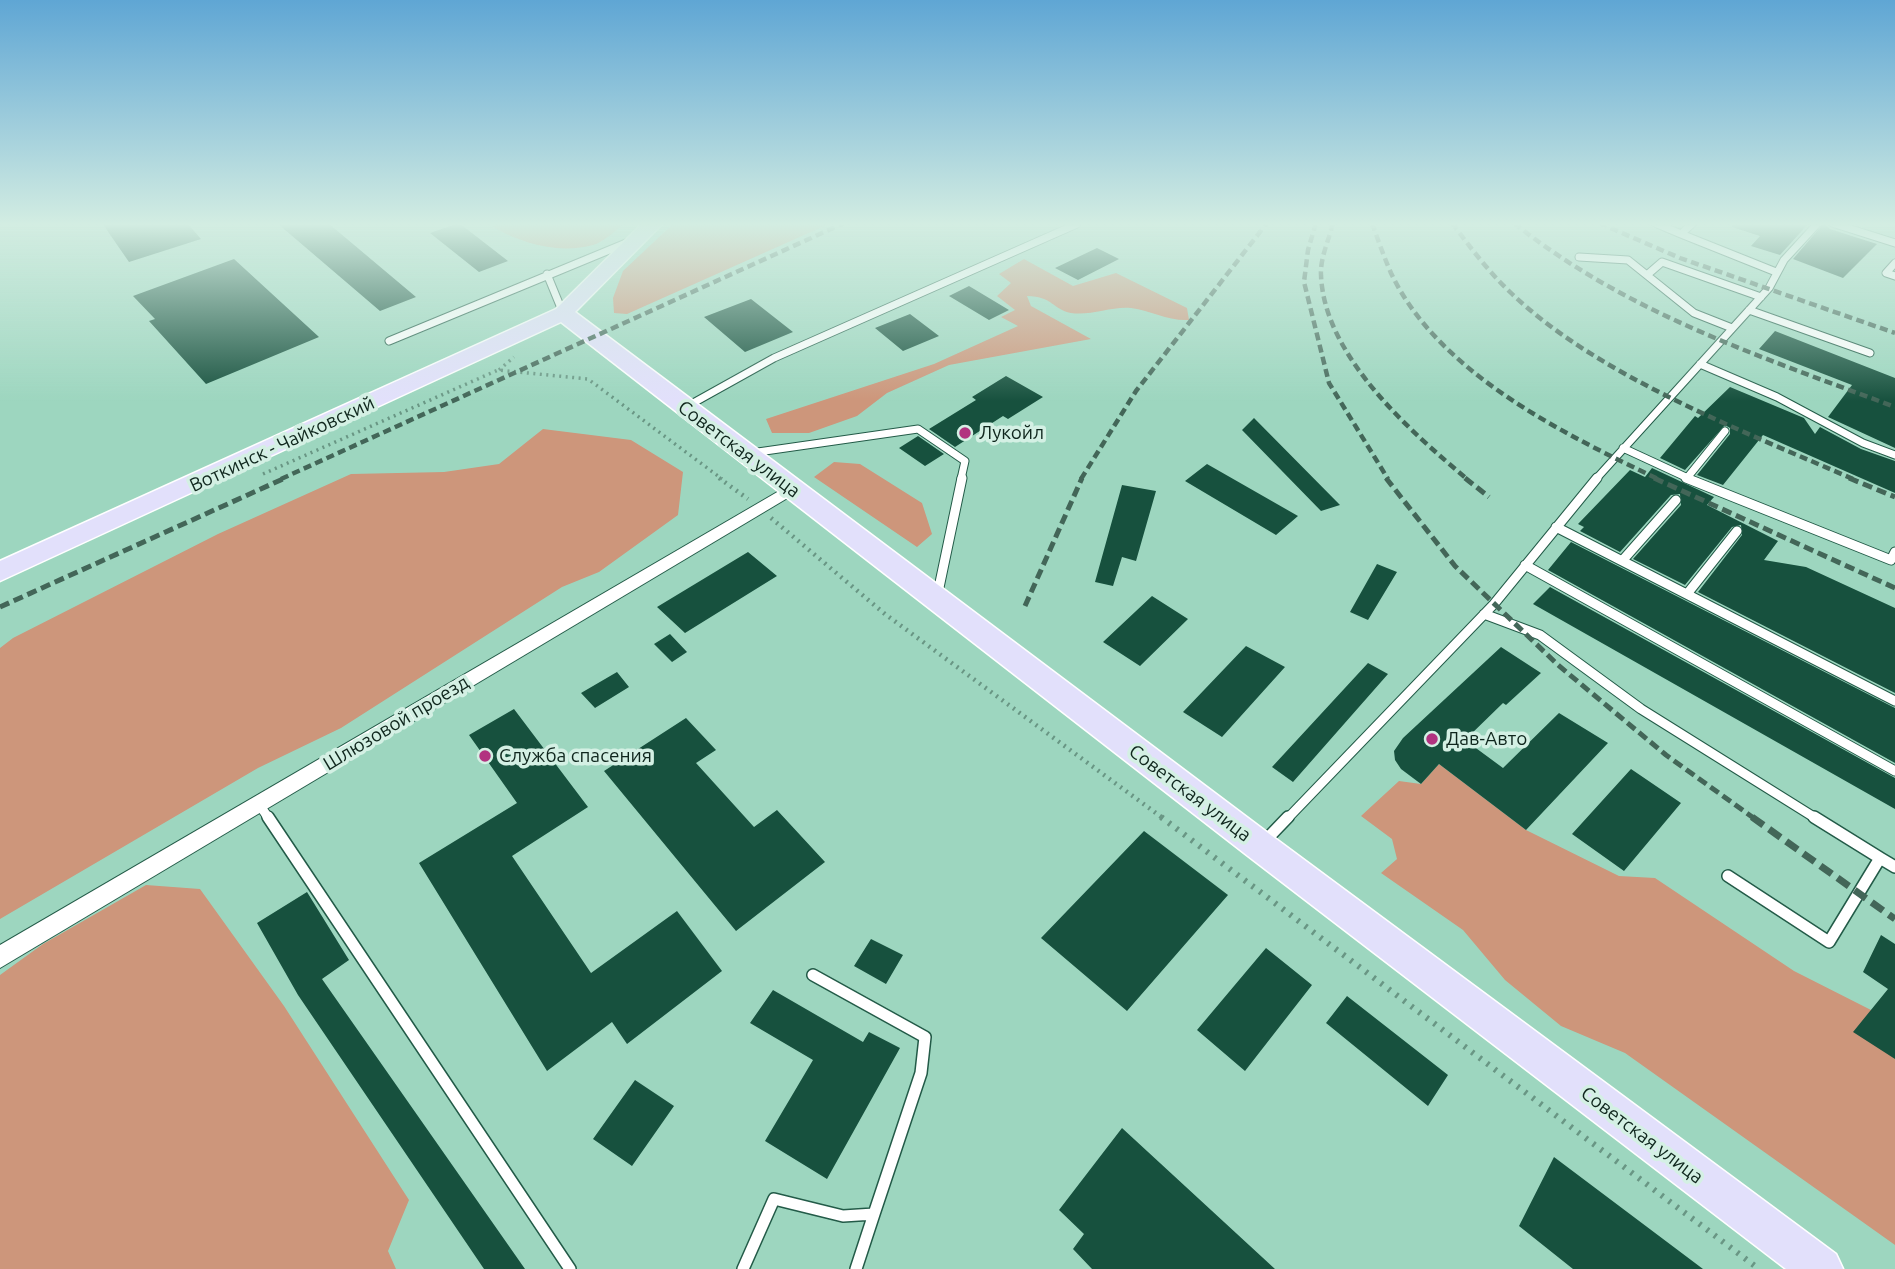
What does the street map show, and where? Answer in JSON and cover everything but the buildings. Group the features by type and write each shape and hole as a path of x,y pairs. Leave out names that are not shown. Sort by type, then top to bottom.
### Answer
{"main road":[{"path":"563,313 594,282"},
{"name":"Советская улица","path":"563,313 1260,846 1821,1269"},
{"name":"Воткинск - Чайковский","path":"0,572 563,313"}],"street":[{"name":"Шлюзовой проезд","path":"0,957 791,489"}],"lane":[{"path":"389,341 528,282"},
{"path":"550,282 563,313"},
{"path":"684,408 774,358 945,282"},
{"path":"1656,282 1694,313 1732,328"},
{"path":"1719,282 1761,297"},
{"path":"1260,846 1484,614 1623,448 1761,297 1770,282"},
{"path":"1749,310 1870,354"},
{"path":"1700,364 1777,397 1863,443 1895,456"},
{"path":"744,453 918,429 965,461 936,598"},
{"path":"1687,478 1725,431"},
{"path":"1623,448 1687,478 1891,560 1895,552"},
{"path":"1622,561 1676,500"},
{"path":"1556,527 1895,701"},
{"path":"1687,594 1737,531"},
{"path":"1525,565 1895,771"},
{"path":"1484,614 1540,635 1641,709 1895,867"},
{"path":"259,804 570,1269"},
{"path":"1728,876 1829,942 1880,858"},
{"path":"813,975 925,1037 920,1073 856,1269"},
{"path":"743,1269 774,1199 843,1216 874,1214"}],"path":[{"path":"255,478 498,370 589,379 759,508 885,614 1155,811 1759,1269"}],"shaded area":[{"path":"619,282 698,282 627,314 614,313 613,298"},
{"path":"1066,282 1073,286 1086,282 1135,282 1187,308 1189,320 1131,308 1071,313 1043,299 1027,296 1031,306 1091,339 949,365 887,393 857,416 809,433 772,433 766,419 934,364 1018,326 1001,317 1015,310 997,296 1011,283"},
{"path":"543,429 631,440 683,472 678,515 599,572 562,587 341,728 258,768 0,919 0,648 13,638 218,534 351,474 444,472 499,464"},
{"path":"834,462 860,464 922,503 932,534 917,547 814,477"},
{"path":"1439,764 1526,830 1619,876 1655,878 1794,971 1871,1010 1895,1059 1895,1245 1625,1053 1561,1026 1505,980 1463,930 1381,873 1397,859 1392,839 1361,816 1399,781 1421,784"},
{"path":"146,885 200,889 284,1006 409,1200 388,1251 396,1269 0,1269 0,975 43,944"}],"railway":[{"path":"281,479 714,282"},
{"path":"1081,479 1136,391 1221,282"},
{"path":"1304,282 1329,383 1388,479"},
{"path":"1322,282 1326,305 1337,334 1353,362 1397,415 1467,479"},
{"path":"1396,282 1412,309 1439,341 1471,370 1507,397 1545,420 1658,479"},
{"path":"1501,282 1545,322 1628,375 1719,421 1853,479"},
{"path":"1601,282 1649,308 1746,351 1895,407"},
{"path":"1749,282 1895,333"},
{"path":"0,607 285,478"},
{"path":"1025,606 1082,478"},
{"path":"1386,478 1455,566 1558,665 1666,755 1755,819"},
{"path":"1465,478 1489,497"},
{"path":"1654,478 1895,588"},
{"path":"1849,478 1895,497"},
{"path":"1752,817 1895,919"}],"place":[{"name":"Лукойл","path":"965,433"},
{"name":"Дав-Авто","path":"1432,739"},
{"name":"Служба спасения","path":"485,756"}]}
